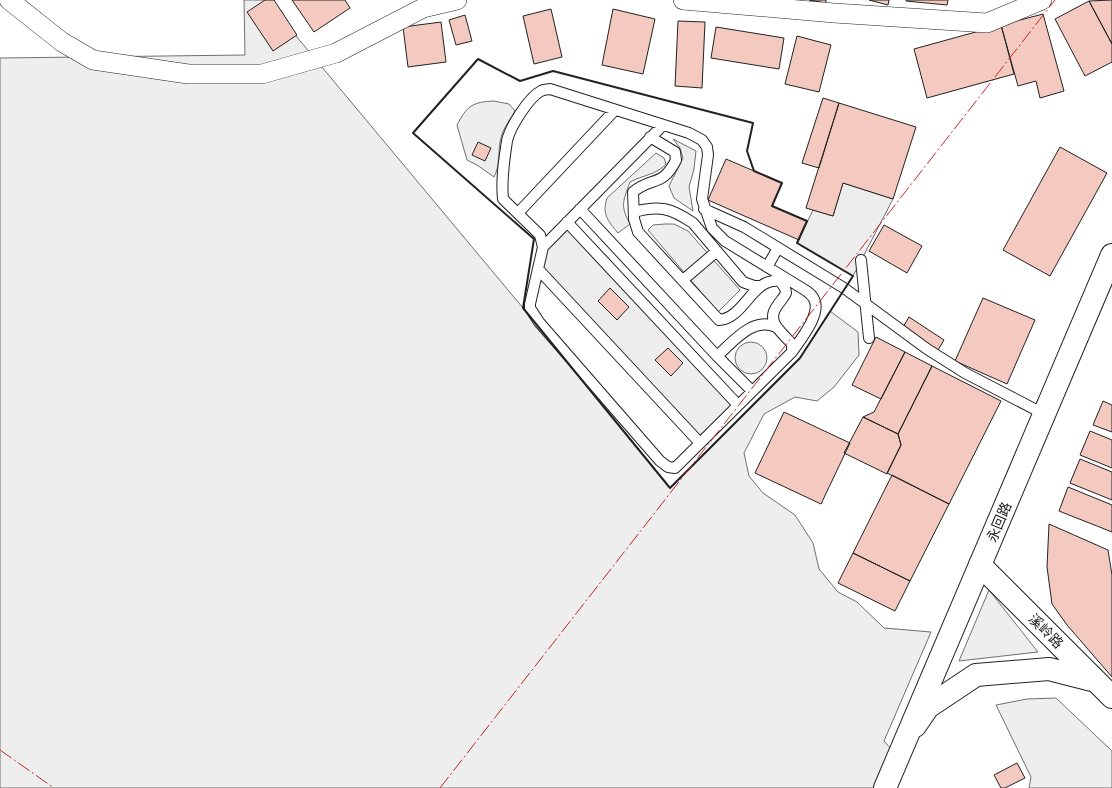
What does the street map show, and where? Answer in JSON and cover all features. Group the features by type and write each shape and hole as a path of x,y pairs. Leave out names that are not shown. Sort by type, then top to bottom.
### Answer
{"main road":[{"name":"永回路","path":"885,788 1112,255"},
{"name":"溪岭路","path":"980,565 1112,697"},
{"path":"904,743 928,707 976,675 1048,669 1096,681"}],"street":[{"path":"9,0 62,42 93,60 188,74 262,74 336,53 423,8 457,0"},
{"path":"682,0 834,13 987,23 1042,0"}],"lane":[{"path":"550,89 662,125 689,133 702,140 707,147 708,154 702,200 712,228 725,241 805,290 813,297 816,303 815,312 811,323 792,352 675,468 668,467 660,461 539,322 530,308 543,247 540,235 503,199 502,180 507,140 531,98 542,90 550,89"},
{"path":"518,213 615,110"},
{"path":"543,247 662,125"},
{"path":"650,137 675,152 676,160 666,176 640,186 633,192 634,212 638,232 719,320 726,319 735,312 761,286 772,280 780,281 785,288 786,293 772,314 773,321 776,327 792,344 792,352"},
{"path":"634,212 651,207 673,211 693,223 744,282 754,286 761,286"},
{"path":"580,209 717,356 752,391"},
{"path":"704,209 737,223 844,288 927,349 965,373 1044,414"},
{"path":"567,222 738,405"},
{"path":"767,267 778,248"},
{"path":"683,280 718,251"},
{"path":"861,260 869,338"},
{"path":"538,269 700,443"},
{"path":"717,356 747,330 758,324 769,324 776,327"}],"shaded area":[{"path":"244,0 266,0 523,308 670,488 800,358 830,311 858,332 859,355 834,387 817,401 795,397 764,414 744,453 749,476 763,493 795,515 813,543 819,569 838,592 857,602 884,628 931,632 884,741 898,757 882,788 0,788 0,58 245,55"},
{"path":"494,101 509,104 515,111 502,134 498,167 494,177 467,160 457,125 464,113 471,106 480,102"},
{"path":"673,139 696,151 694,169 689,187 693,211 674,198 669,186 683,158 680,148"},
{"path":"656,153 664,158 666,164 654,173 630,182 624,208 630,224 618,233 606,217 605,208 607,198"},
{"path":"843,183 893,199 853,276 797,243 813,210 833,216"},
{"path":"567,222 738,405 700,443 538,269 543,247"},
{"path":"674,224 688,231 740,290 718,312 648,230 653,225"},
{"path":"751,342 762,347 767,358 762,369 751,374 740,369 735,358 740,347"},
{"path":"989,590 1038,652 959,661"},
{"path":"1056,698 1112,751 1112,788 1029,788 1031,777 996,705 1027,699"}],"building":[{"path":"265,0 274,0 297,35 273,51 247,12"},
{"path":"292,0 345,0 350,8 314,32"},
{"path":"809,0 826,0 826,3"},
{"path":"869,0 889,0 888,5"},
{"path":"906,0 948,0 947,5"},
{"path":"1112,0 1112,44 1089,1"},
{"path":"1089,1 1112,44 1112,62 1085,76 1055,19"},
{"path":"551,9 562,57 534,64 523,16"},
{"path":"613,9 655,19 643,74 602,65"},
{"path":"1043,14 1064,91 1040,98 1036,81 1018,86 1001,25"},
{"path":"465,15 472,41 456,45 449,20"},
{"path":"678,21 705,22 702,88 675,86"},
{"path":"441,22 446,62 408,67 403,27"},
{"path":"1001,25 1014,74 927,98 914,49"},
{"path":"716,27 784,38 779,69 711,58"},
{"path":"797,36 831,45 819,92 785,84"},
{"path":"823,98 839,103 819,168 802,163"},
{"path":"839,103 916,127 893,199 843,183 833,216 806,208"},
{"path":"478,142 491,148 485,161 472,155"},
{"path":"1060,147 1107,173 1050,276 1003,250"},
{"path":"726,159 782,183 772,206 807,221 799,240 708,200"},
{"path":"884,225 922,246 907,273 869,251"},
{"path":"610,288 629,307 617,320 598,301"},
{"path":"983,298 1035,320 1007,384 955,361"},
{"path":"909,317 944,340 938,350 903,327"},
{"path":"876,337 905,352 881,399 852,385"},
{"path":"668,348 683,363 671,376 655,360"},
{"path":"905,352 932,366 898,434 863,417 874,412"},
{"path":"932,366 1001,401 949,504 887,473 901,445 898,434"},
{"path":"1103,401 1112,405 1112,432 1093,425"},
{"path":"784,412 850,443 821,504 755,473"},
{"path":"863,417 898,434 901,445 887,474 844,453"},
{"path":"1090,431 1112,440 1112,468 1080,455"},
{"path":"1080,459 1112,472 1112,500 1070,483"},
{"path":"892,475 949,504 910,581 853,553"},
{"path":"1068,487 1112,505 1112,532 1059,511"},
{"path":"1049,524 1108,550 1112,575 1112,677 1067,625 1052,604 1047,567"},
{"path":"853,553 910,581 895,611 838,583"},
{"path":"1017,763 1025,778 1005,788 1001,788 994,775"}],"wall":[{"path":"478,59 520,81 553,71 753,123 747,151 754,171 782,183 772,206 807,221 797,243 853,276 800,358 670,488 523,308 534,239 413,133 478,59"}],"power":[{"path":"440,788 1055,0"},
{"path":"0,750 54,788"}]}
